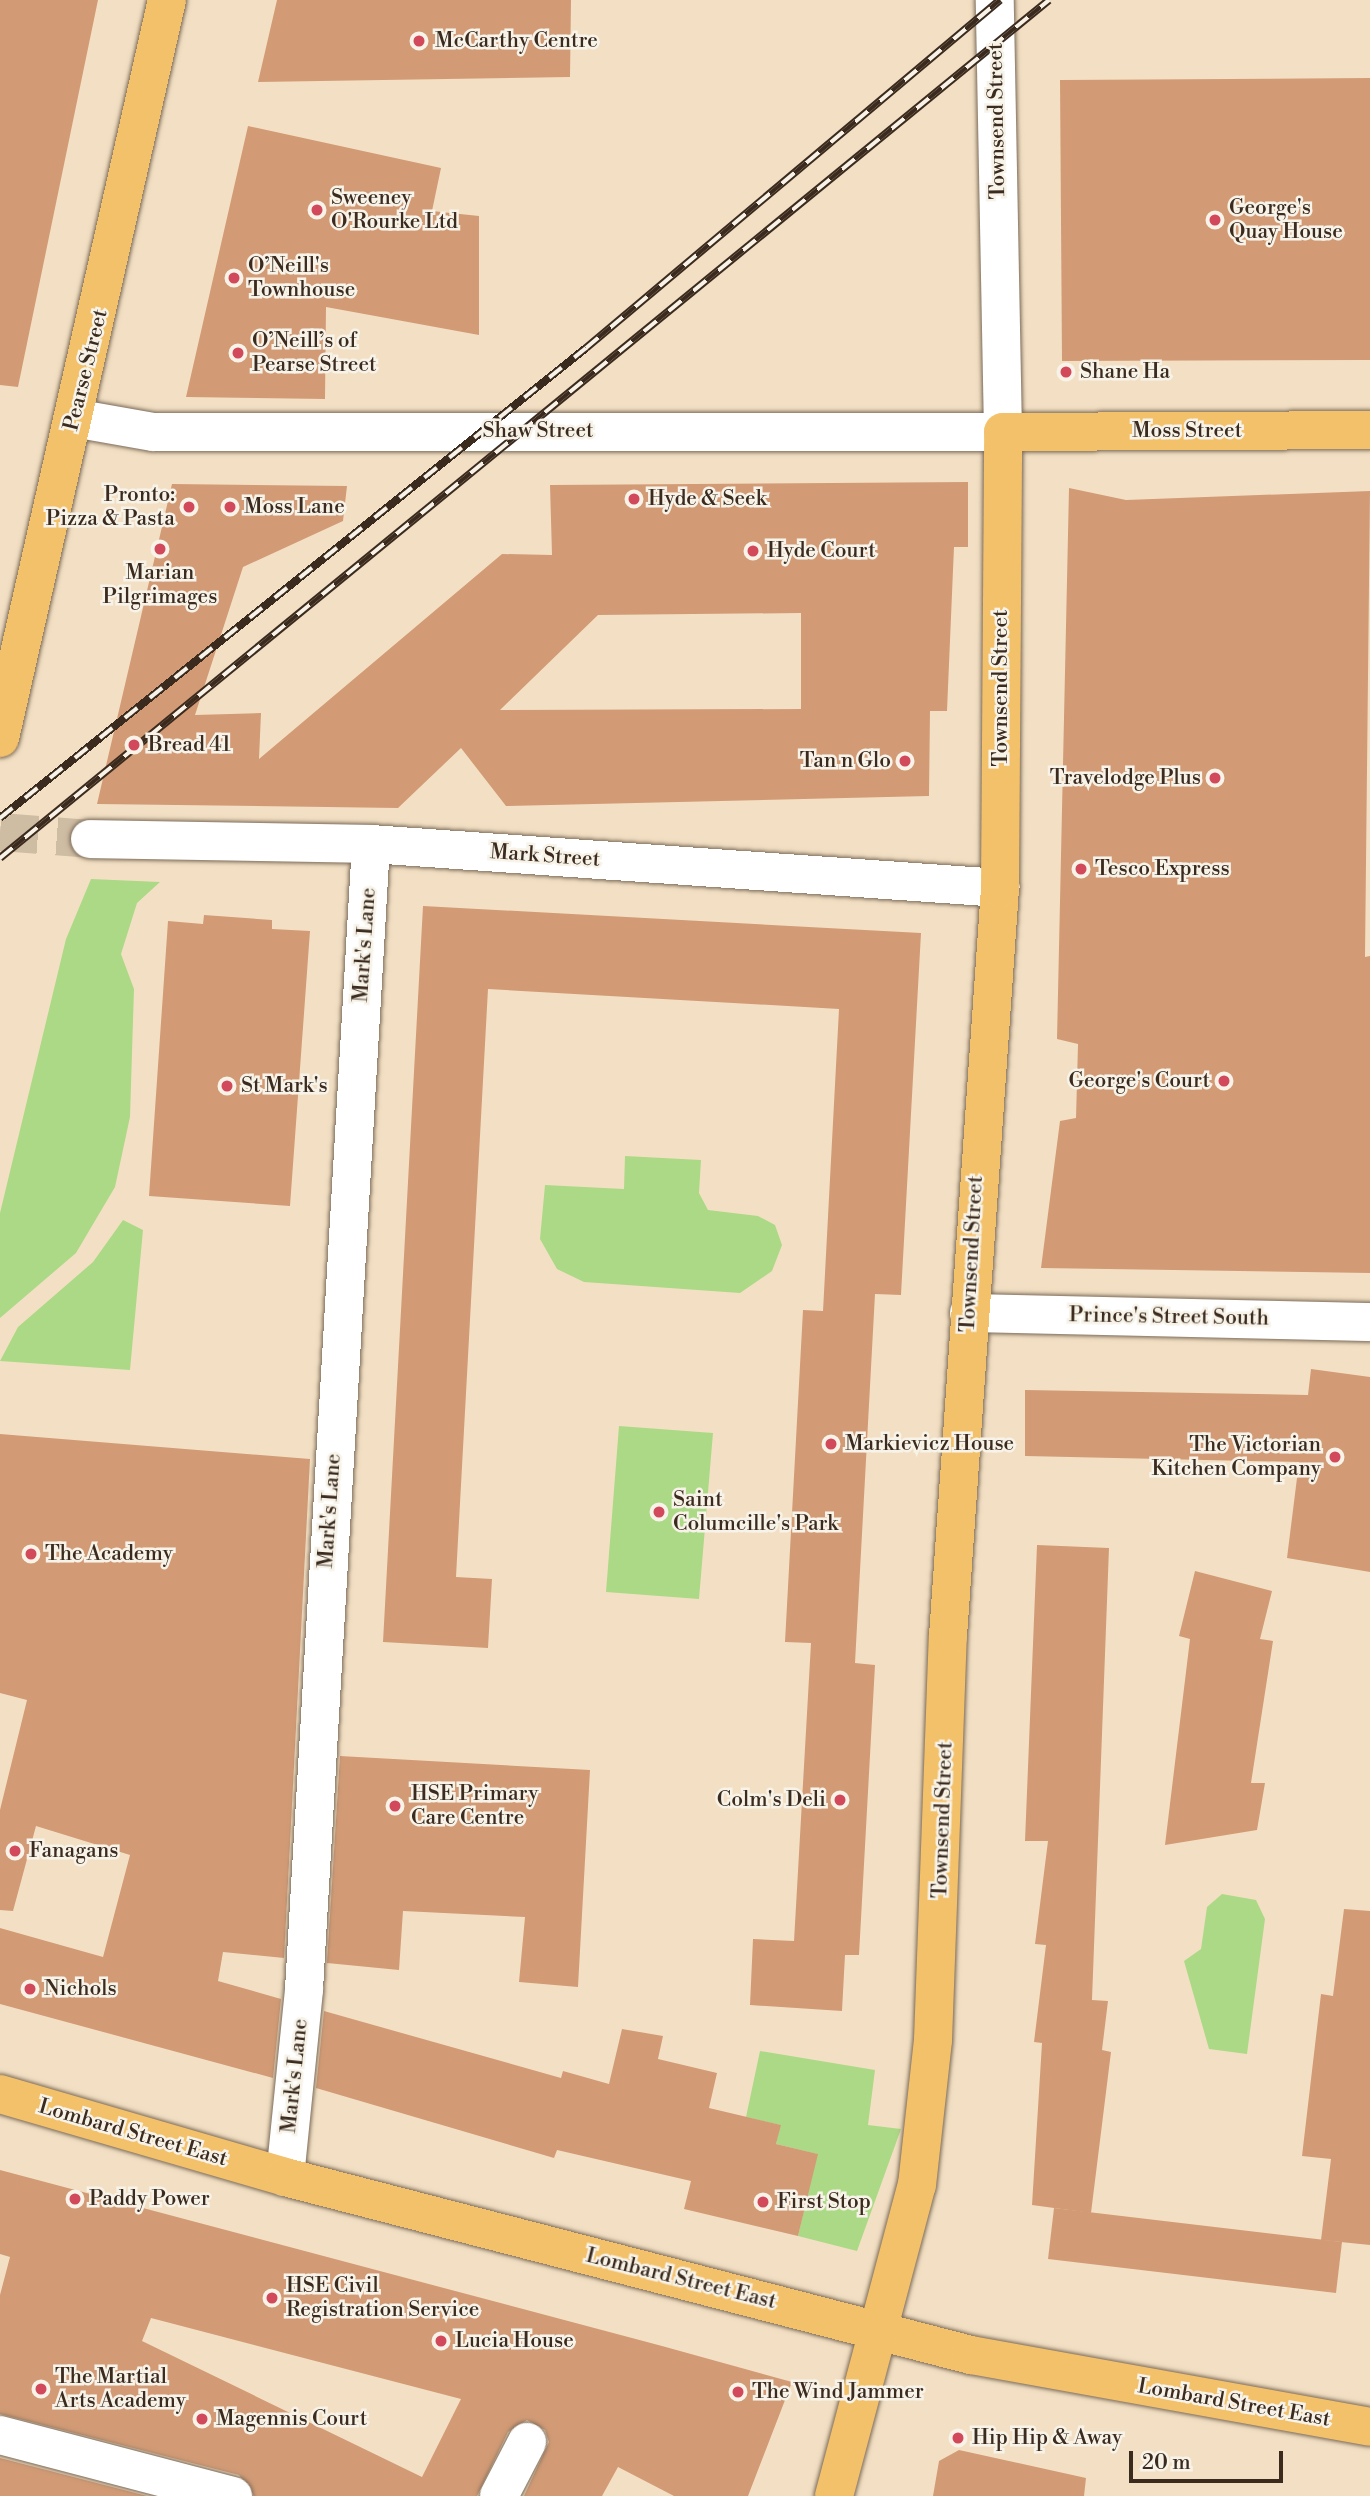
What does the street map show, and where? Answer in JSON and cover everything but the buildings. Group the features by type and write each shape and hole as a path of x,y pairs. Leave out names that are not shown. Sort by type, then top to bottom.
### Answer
{"main road":[{"name":"Pearse Street","path":"0,738 167,0"},
{"name":"Moss Street","path":"1003,432 1370,430"},
{"name":"Townsend Street","path":"834,2496 917,2185 933,2040 969,1313 1000,888 1003,432"},
{"name":"Lombard Street East","path":"0,2094 285,2177 981,2357 1370,2427"}],"street":[{"name":"Townsend Street","path":"995,0 1003,432"},
{"name":"Shaw Street","path":"74,418 153,432 1003,432"},
{"name":"Mark Street","path":"90,839 371,844 1000,888"},
{"name":"Mark's Lane","path":"285,2177 304,1989 371,844"},
{"name":"Prince's Street South","path":"969,1313 1370,1322"},
{"path":"0,2435 233,2496"},
{"path":"499,2496 527,2442"}],"green space":[{"path":"91,879 160,882 137,903 121,954 134,989 130,1117 115,1187 76,1253 0,1318 0,1213 66,939"},
{"path":"625,1156 701,1160 699,1193 708,1210 758,1216 775,1225 782,1245 772,1271 740,1293 584,1282 557,1269 540,1239 545,1185 624,1189"},
{"path":"123,1220 143,1230 130,1370 0,1361 18,1327 93,1262"},
{"name":"Saint Columcille's Park","path":"619,1426 713,1433 699,1599 606,1592"},
{"path":"1222,1894 1256,1900 1265,1919 1247,2054 1209,2049 1184,1961 1201,1949 1207,1907"},
{"path":"760,2051 875,2070 868,2125 901,2129 857,2251 798,2236 817,2154 776,2144 780,2125 746,2117"}],"tunnel":[{"path":"0,832 90,839"}],"railway":[{"path":"0,818 586,348 1000,0"},
{"path":"0,858 1049,0"}],"place":[{"name":"McCarthy Centre","path":"419,41"},
{"name":"Sweeney O'Rourke Ltd","path":"317,210"},
{"name":"George's Quay House","path":"1215,220"},
{"name":"O’Neill's Townhouse","path":"234,278"},
{"name":"O’Neill’s of Pearse Street","path":"238,353"},
{"name":"Shane Ha","path":"1066,372"},
{"name":"Hyde & Seek","path":"634,499"},
{"name":"Pronto: Pizza & Pasta","path":"189,507"},
{"name":"Moss Lane","path":"230,507"},
{"name":"Marian Pilgrimages","path":"160,549"},
{"name":"Hyde Court","path":"753,551"},
{"name":"Bread 41","path":"134,745"},
{"name":"Tan n Glo","path":"905,761"},
{"name":"Travelodge Plus","path":"1215,778"},
{"name":"Tesco Express","path":"1081,869"},
{"name":"George's Court","path":"1224,1081"},
{"name":"St Mark's","path":"227,1086"},
{"name":"Markievicz House","path":"831,1444"},
{"name":"The Victorian Kitchen Company","path":"1335,1457"},
{"name":"Saint Columcille's Park","path":"659,1512"},
{"name":"The Academy","path":"31,1554"},
{"name":"Colm's Deli","path":"840,1800"},
{"name":"HSE Primary Care Centre","path":"395,1806"},
{"name":"Fanagans","path":"15,1851"},
{"name":"Nichols","path":"30,1989"},
{"name":"Paddy Power","path":"75,2199"},
{"name":"First Stop","path":"763,2202"},
{"name":"HSE Civil Registration Service","path":"272,2298"},
{"name":"Lucia House","path":"441,2341"},
{"name":"The Martial Arts Academy","path":"41,2389"},
{"name":"The Wind Jammer","path":"738,2392"},
{"name":"Magennis Court","path":"202,2419"},
{"name":"Hip Hip & Away","path":"958,2438"}]}
